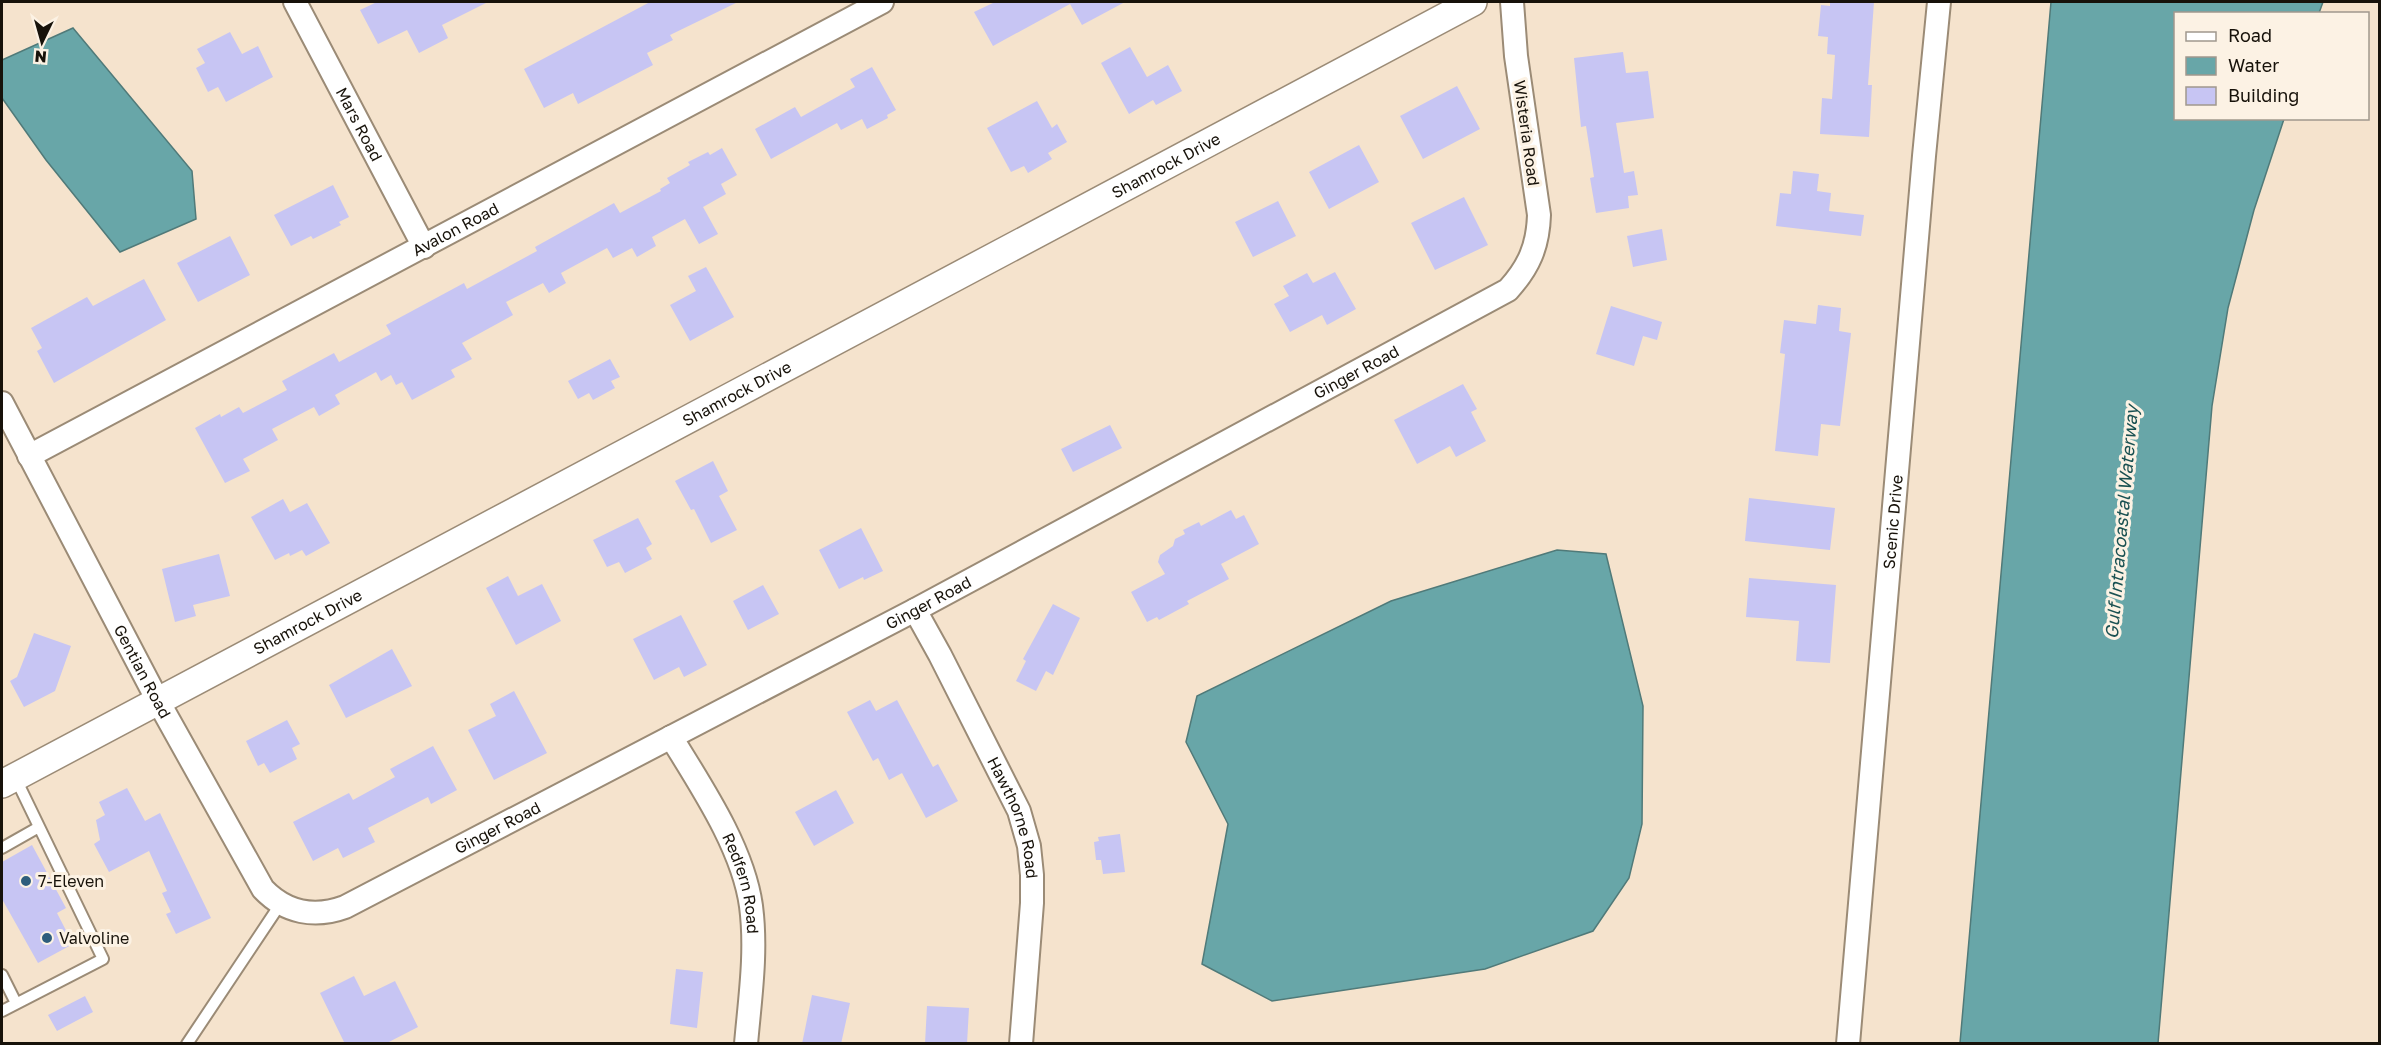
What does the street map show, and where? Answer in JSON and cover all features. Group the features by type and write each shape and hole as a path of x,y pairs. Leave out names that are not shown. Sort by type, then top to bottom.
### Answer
{"street":[{"name":"Mars Road","path":"295,2 423,247"},
{"name":"Avalon Road","path":"29,456 882,2"},
{"name":"Shamrock Drive","path":"8,780 1473,2"},
{"name":"Wisteria Road","path":"1512,2 1516,56 1539,215 1538,236 1529,263"},
{"name":"Scenic Drive","path":"1848,1044 1939,2"},
{"name":"Ginger Road","path":"310,914 345,907 915,610 1493,300 1508,290 1529,263"},
{"name":"Gentian Road","path":"2,403 158,701 263,889 289,908 310,914"},
{"name":"Hawthorne Road","path":"915,610 1019,812 1029,846 1032,903 1022,1044"},
{"name":"Redfern Road","path":"671,737 705,794 743,870 751,906 754,948 746,1044"}],"lane":[{"path":"2,1011 103,958 39,827 8,780"},
{"path":"2,848 39,827"},
{"path":"187,1044 281,903"},
{"path":"2,975 16,1003"}],"water":[{"name":"Gulf Intracoastal Waterway","path":"2051,2 2323,2 2319,12 2174,12 2174,120 2284,120 2254,210 2228,308 2212,406 2158,1043 1960,1043"},
{"path":"73,28 192,171 196,219 120,252 46,160 2,98 2,60"},
{"path":"1557,550 1606,554 1643,706 1642,824 1629,878 1593,931 1485,969 1272,1001 1202,964 1228,824 1186,742 1197,696 1391,601"}],"building":[{"path":"377,2 488,2 442,25 448,38 419,53 407,30 378,44 360,10"},
{"path":"650,2 738,2 670,35 673,40 647,53 653,65 578,104 573,93 544,108 524,69"},
{"path":"995,2 1125,2 1082,25 1070,4 993,46 974,12"},
{"path":"1830,2 1874,2 1868,85 1872,85 1869,137 1820,134 1822,98 1832,99 1835,55 1827,54 1828,37 1818,36 1821,5 1830,6"},
{"path":"230,32 242,54 258,46 273,77 226,102 218,87 208,92 196,68 205,63 197,49"},
{"path":"1130,47 1147,77 1168,65 1182,91 1156,105 1153,100 1129,114 1101,63"},
{"path":"1623,52 1626,73 1648,71 1654,118 1616,123 1624,173 1634,171 1638,195 1628,196 1629,208 1596,213 1590,178 1594,177 1586,126 1581,127 1574,58"},
{"path":"872,67 896,110 887,115 888,118 867,129 862,119 841,130 837,123 771,159 755,129 795,107 801,117 855,87 850,79"},
{"path":"1457,86 1480,129 1423,159 1400,116"},
{"path":"1037,101 1052,128 1057,124 1067,142 1048,153 1052,159 1028,173 1024,166 1011,172 987,128"},
{"path":"1359,145 1379,182 1329,209 1309,172"},
{"path":"722,148 737,175 721,184 726,194 703,207 718,234 699,244 685,219 652,237 656,246 637,257 632,248 613,258 607,248 561,273 566,283 549,293 543,283 506,302 513,315 462,343 472,359 451,370 455,377 412,400 402,382 396,385 391,375 381,381 376,372 335,395 340,404 319,416 314,407 272,429 278,440 243,459 250,471 225,483 195,428 220,414 221,417 239,407 243,413 287,390 282,381 334,353 339,362 391,334 386,325 464,283 467,289 537,251 535,247 614,203 620,213 661,191 660,189 670,183 667,178 690,165 688,162 708,152 710,155"},
{"path":"1793,171 1819,174 1817,191 1831,193 1829,211 1864,215 1861,236 1776,226 1780,193 1791,194"},
{"path":"333,185 349,217 339,222 341,225 313,239 311,236 291,246 274,215"},
{"path":"1464,197 1488,245 1435,270 1411,223"},
{"path":"1278,201 1296,236 1253,257 1235,222"},
{"path":"1662,229 1667,260 1633,267 1627,236"},
{"path":"230,236 250,275 198,302 177,263"},
{"path":"706,267 734,317 690,341 670,305 696,291 688,276"},
{"path":"1335,272 1356,309 1327,325 1322,315 1290,332 1274,304 1289,296 1283,286 1307,273 1313,283"},
{"path":"144,279 166,320 54,383 37,351 42,348 31,328 87,297 93,306"},
{"path":"1818,305 1841,308 1839,331 1851,333 1840,426 1821,424 1818,456 1775,451 1785,354 1780,353 1784,320 1816,324"},
{"path":"1611,306 1662,322 1657,340 1643,336 1634,366 1596,354"},
{"path":"610,359 620,377 611,381 615,388 593,400 589,393 578,399 568,381"},
{"path":"1463,384 1477,409 1471,412 1486,441 1456,457 1450,446 1417,464 1394,420"},
{"path":"1110,425 1122,448 1073,472 1061,449"},
{"path":"713,461 728,491 719,496 737,530 711,543 694,509 691,510 675,481"},
{"path":"1749,498 1835,508 1830,550 1745,541"},
{"path":"283,499 290,512 307,503 330,543 306,556 302,550 275,560 251,517"},
{"path":"1231,510 1236,519 1244,515 1259,544 1221,564 1229,579 1187,601 1189,604 1159,620 1157,617 1147,622 1131,592 1165,574 1158,562 1160,555 1173,546 1175,539 1185,534 1183,530 1199,522 1201,526"},
{"path":"638,518 652,544 646,548 652,559 625,573 619,562 607,567 593,540"},
{"path":"861,528 883,571 864,580 863,577 839,589 819,550"},
{"path":"219,554 230,596 193,605 196,616 175,622 162,569"},
{"path":"508,576 518,596 542,584 561,621 516,645 486,588"},
{"path":"1749,578 1836,585 1830,663 1796,661 1799,621 1746,617"},
{"path":"763,585 779,614 748,630 733,601"},
{"path":"1053,604 1080,618 1053,675 1046,671 1036,691 1016,681 1026,661 1023,659"},
{"path":"681,615 707,665 684,677 679,667 654,680 633,639"},
{"path":"34,633 71,646 55,691 24,707 10,681 17,677"},
{"path":"392,649 412,686 346,718 329,685"},
{"path":"514,691 547,753 494,780 468,730 496,716 490,704"},
{"path":"870,700 876,711 897,700 933,767 938,764 958,801 926,818 902,773 889,780 878,758 873,761 847,712"},
{"path":"287,720 300,744 292,748 297,759 270,773 264,763 258,766 246,741"},
{"path":"433,746 457,790 431,804 428,797 368,828 375,842 343,858 338,848 313,861 293,822 349,793 353,800 395,777 390,769"},
{"path":"127,788 145,821 160,813 211,918 176,934 166,914 171,912 162,893 167,891 149,851 109,872 94,844 100,840 96,820 105,815 99,802"},
{"path":"836,790 854,823 814,846 795,812"},
{"path":"1120,834 1125,872 1103,874 1101,860 1096,860 1094,842 1099,841 1098,837"},
{"name":"7-Eleven","path":"32,845 66,908 57,913 73,944 38,963 2,899 2,862"},
{"path":"676,969 703,972 697,1028 670,1024"},
{"path":"354,976 364,996 395,981 418,1027 385,1044 345,1044 320,993"},
{"path":"812,995 850,1003 841,1044 802,1044"},
{"path":"85,996 93,1012 57,1031 48,1015"},
{"path":"927,1006 969,1008 967,1044 925,1044"}],"place":[{"name":"7-Eleven","path":"26,881"},
{"name":"Valvoline","path":"47,938"}]}
